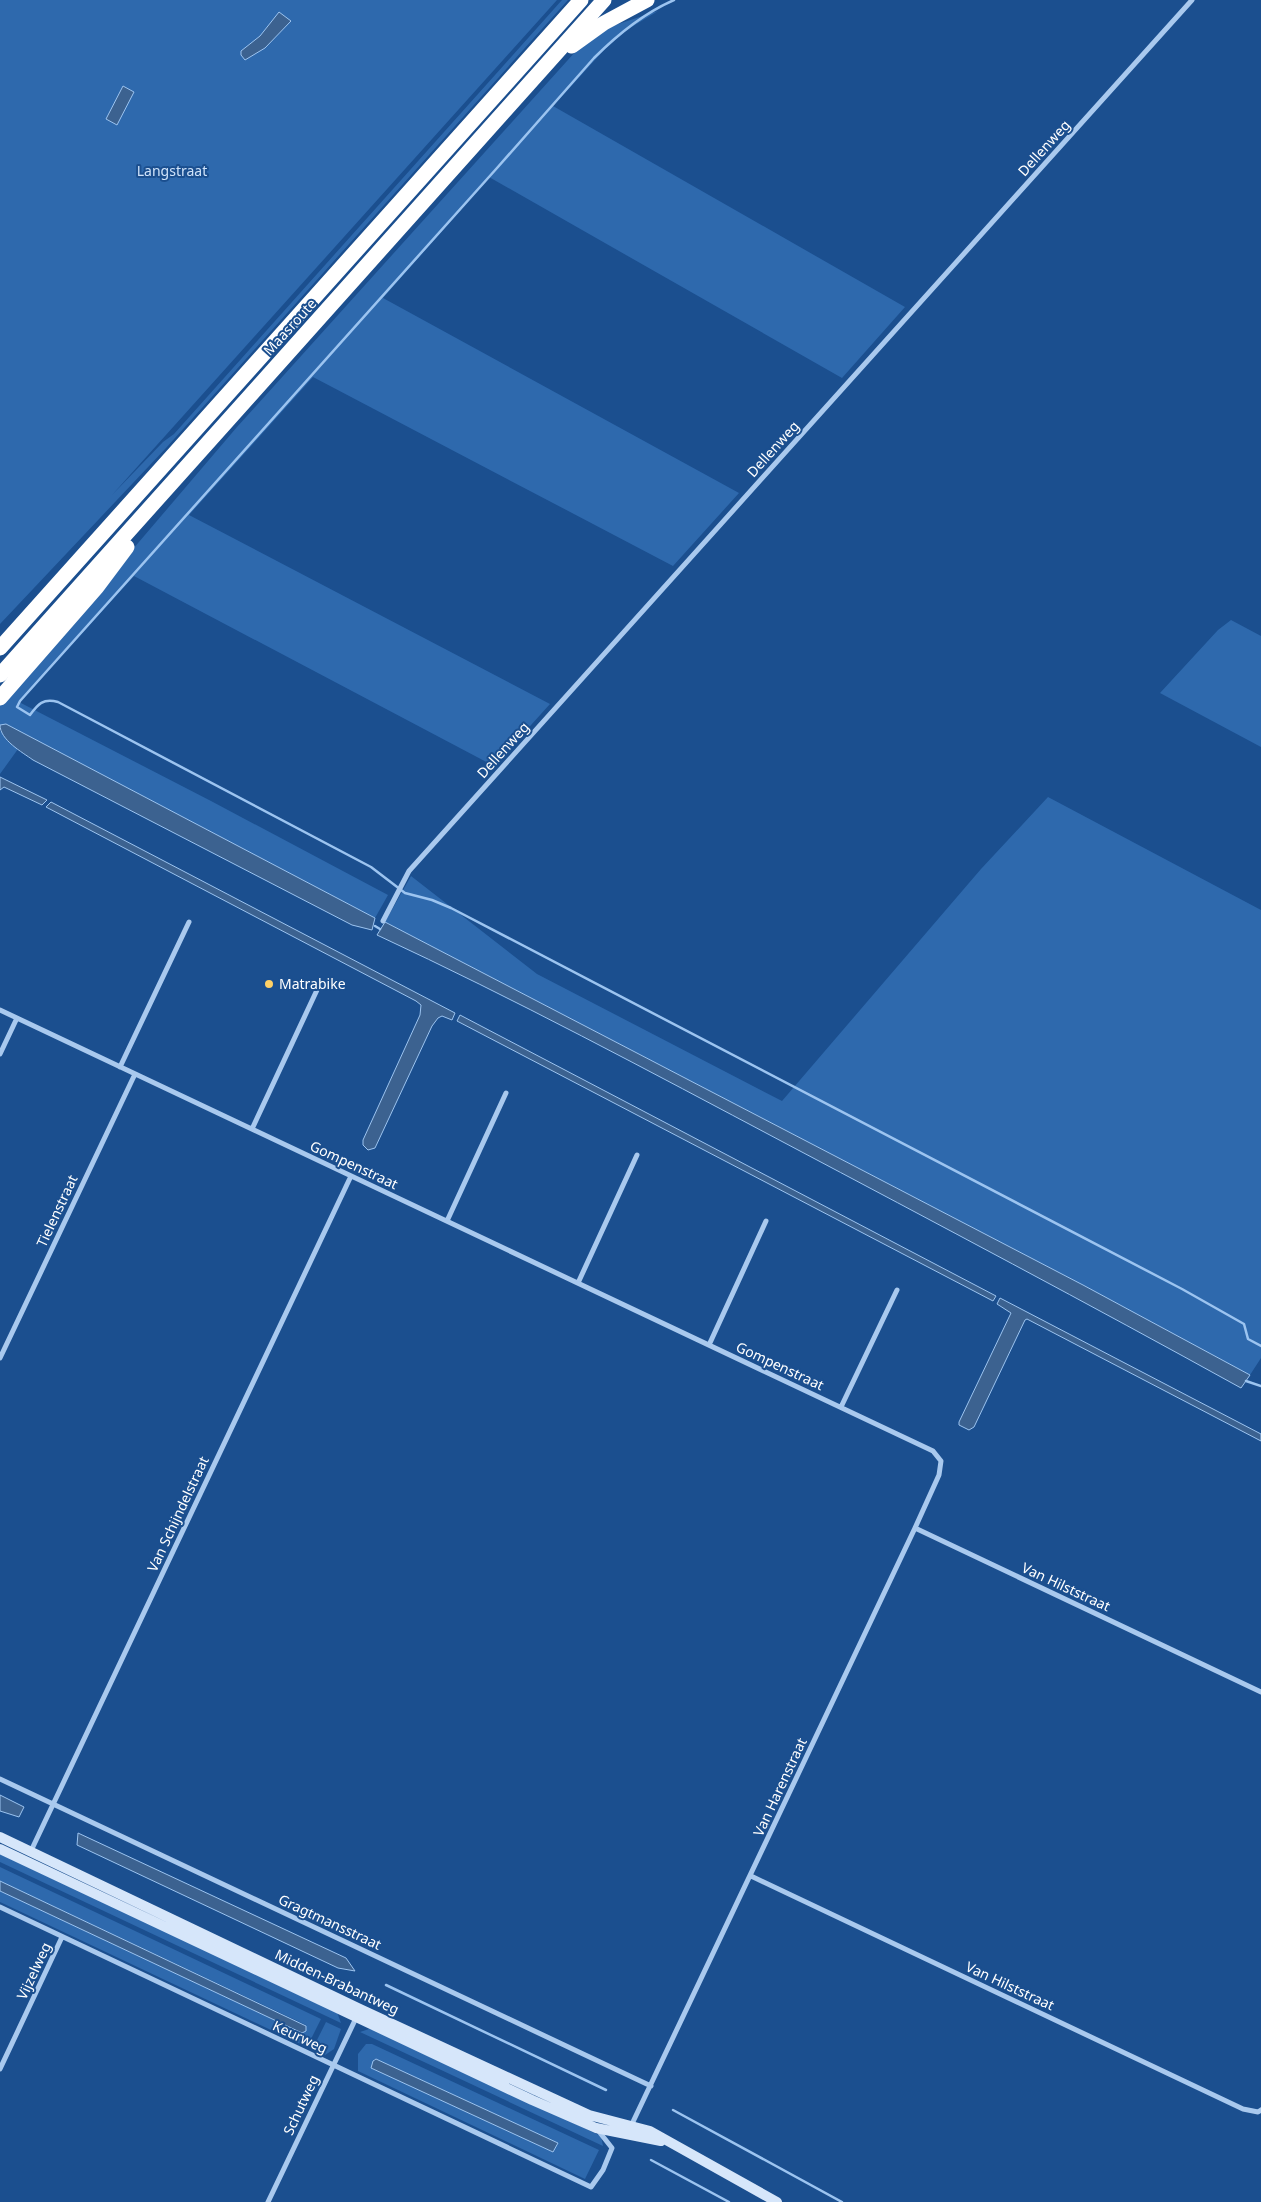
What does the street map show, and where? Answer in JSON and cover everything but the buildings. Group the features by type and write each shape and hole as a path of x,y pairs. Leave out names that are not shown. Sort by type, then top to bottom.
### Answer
{"highway":[{"name":"Maasroute","path":"0,648 581,0"},
{"name":"Maasroute","path":"0,675 604,0"},
{"path":"544,68 604,22 647,0"},
{"path":"0,698 97,587 180,475"}],"street":[{"name":"Dellenweg","path":"383,921 409,871 1192,0"},
{"path":"120,1067 189,922"},
{"path":"252,1129 317,990"},
{"name":"Gompenstraat","path":"0,1010 933,1451"},
{"path":"0,1054 17,1018"},
{"name":"Tielenstraat","path":"0,1358 135,1074"},
{"path":"447,1221 506,1093"},
{"path":"578,1283 637,1155"},
{"name":"Van Schijndelstraat","path":"26,1861 351,1176"},
{"path":"709,1345 766,1222"},
{"path":"841,1407 897,1290"},
{"name":"Van Harenstraat","path":"630,2130 939,1475 941,1461 933,1451"},
{"name":"Van Hilststraat","path":"915,1528 1261,1692"},
{"name":"Gragtmansstraat","path":"0,1779 651,2086"},
{"name":"Midden-Brabantweg","path":"0,1837 532,2100 596,2128 630,2130"},
{"name":"Midden-Brabantweg","path":"0,1849 358,2013 589,2115 666,2142 777,2202"},
{"name":"Van Hilststraat","path":"751,1876 1243,2108 1251,2111 1261,2110"},
{"name":"Keurweg","path":"0,1907 591,2186 603,2170 612,2148 596,2128"},
{"name":"Vijzelweg","path":"0,2069 62,1937"},
{"name":"Schutweg","path":"268,2202 358,2013"}],"green space":[{"name":"Langstraat","path":"0,0 557,0 112,495 163,442 174,434 562,0 568,0 166,448 0,624"},
{"path":"658,11 625,31 604,50 553,106 905,307 842,378 489,177 383,298 739,493 673,566 313,377 189,515 550,704 494,766 134,576 19,702 388,895 375,918 6,724 0,725 0,705 237,427 585,41 609,27"},
{"path":"1231,620 1261,636 1261,747 1160,693 1218,630"},
{"path":"0,731 18,749 0,774"},
{"path":"1048,797 1261,910 1261,1358 1250,1375 1083,1285 385,922 411,876 537,974 782,1101 981,869"},
{"path":"0,1852 337,2012 341,2023 0,1862"},
{"path":"0,1867 321,2019 307,2047 0,1902 0,1891 302,2033 306,2031 306,2025 0,1881"},
{"path":"326,2022 341,2029 334,2049 325,2055 312,2050"},
{"path":"369,2029 376,2030 601,2136 603,2146 360,2032"},
{"path":"366,2044 372,2044 599,2150 585,2179 358,2071 358,2054","holes":["374,2059 558,2143 553,2152 372,2068"]}],"shaded area":[{"path":"279,12 291,21 265,48 245,60 241,55 241,51 260,36"},
{"path":"123,86 134,92 117,125 106,119"},
{"path":"6,724 375,918 372,930 352,925 33,760 12,745 4,736 0,725"},
{"path":"0,777 47,800 42,805 4,787 0,790"},
{"path":"51,802 455,1013 452,1020 442,1016 432,1026 375,1148 368,1150 363,1145 363,1140 420,1015 421,1005 46,807"},
{"path":"385,922 1083,1285 1250,1375 1241,1388 632,1062 480,984 377,935"},
{"path":"460,1015 996,1296 993,1301 457,1021"},
{"path":"1000,1298 1261,1434 1261,1441 1027,1319 974,1427 969,1430 959,1425 1011,1313 997,1304"},
{"path":"0,1795 24,1807 19,1817 0,1811"},
{"path":"78,1833 346,1958 355,1971 338,1968 77,1845"},
{"path":"0,1881 306,2026 306,2031 302,2033 0,1891"},
{"path":"376,2059 558,2143 553,2152 371,2068 373,2061"}],"waterway":[{"path":"674,0 652,11 631,25 594,58 20,701 17,707 30,715 45,701 58,702 371,867 405,893 432,900 451,908 1182,1289 1244,1324 1248,1339 1261,1346"},
{"path":"375,926 380,929"},
{"path":"1246,1381 1261,1386"},
{"path":"386,1985 606,2090"},
{"path":"673,2110 842,2202"},
{"path":"651,2160 729,2202"}],"place":[{"name":"Matrabike","path":"269,984"}]}
